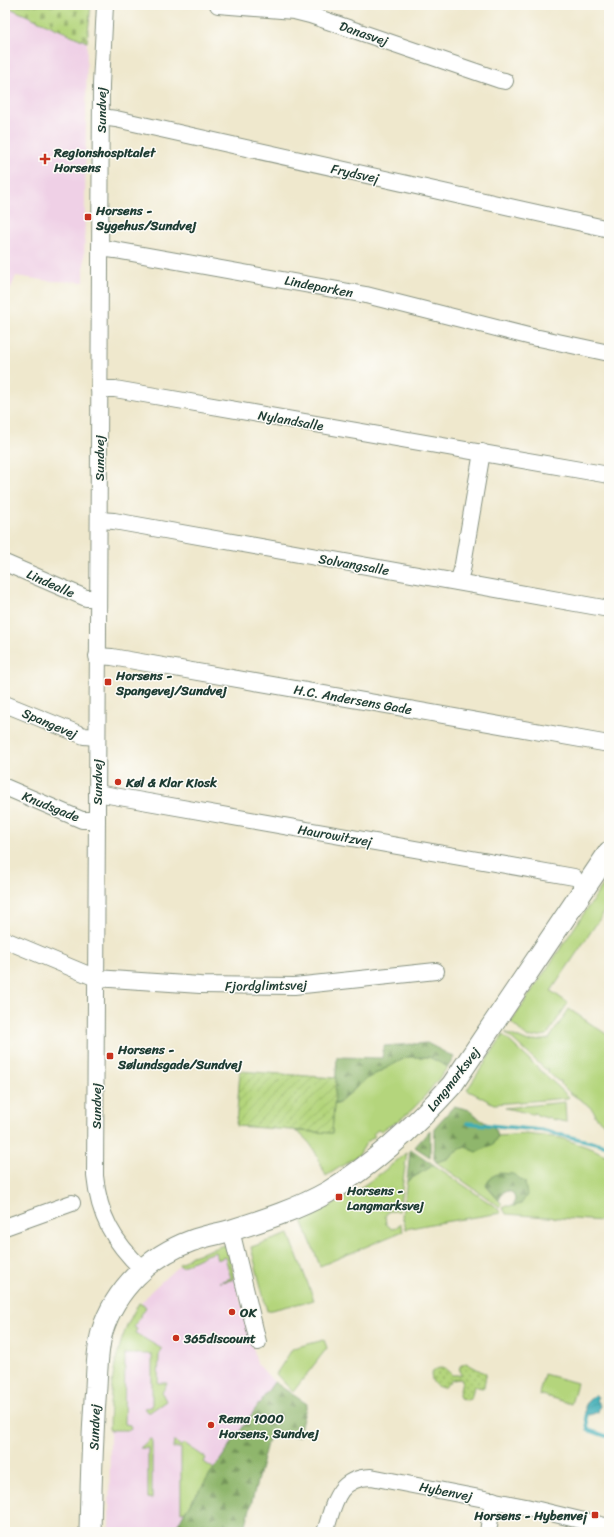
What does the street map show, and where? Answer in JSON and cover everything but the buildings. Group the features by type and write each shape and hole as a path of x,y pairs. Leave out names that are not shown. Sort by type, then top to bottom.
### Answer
{"main road":[{"name":"Langmarksvej","path":"142,1269 164,1254 191,1241 231,1230 288,1211 327,1192 366,1166 403,1137 452,1085 609,852"},
{"name":"Sundvej","path":"90,1532 93,1417 100,1344 108,1318 117,1300 126,1286 142,1269"}],"street":[{"name":"Sundvej","path":"105,5 102,47 101,117 95,1125 97,1189 101,1210 110,1229 126,1254 142,1269"},
{"name":"Danasvej","path":"218,5 301,9 505,81"},
{"name":"Frydsvej","path":"101,117 607,224"},
{"name":"Lindeparken","path":"100,248 358,293 537,338 609,353"},
{"name":"Nylandsalle","path":"99,389 123,391 609,475"},
{"path":"458,582 462,570 482,452"},
{"name":"Solvangsalle","path":"99,520 114,521 609,608"},
{"name":"Lindealle","path":"5,563 86,598 98,598"},
{"name":"H.C. Andersens Gade","path":"97,656 120,658 609,744"},
{"name":"Spangevej","path":"5,704 84,736 97,737"},
{"name":"Knudsgade","path":"5,787 82,820 97,820"},
{"name":"Haurowitzvej","path":"97,793 574,877"},
{"name":"Fjordglimtsvej","path":"5,940 96,978 200,985 294,986 436,971"},
{"path":"5,1227 72,1203"},
{"path":"231,1230 258,1342"},
{"name":"Hybenvej","path":"325,1532 338,1493 352,1480 362,1477 371,1477 493,1500 609,1527"},
{"path":"488,1532 493,1500"}],"shaded area":[{"name":"Regionshospitalet Horsens","path":"5,6 87,42 84,282 49,281 16,276 5,302"},
{"path":"220,1248 228,1252 257,1363 274,1382 185,1511 174,1532 109,1532 110,1424 112,1390 139,1307 150,1292 175,1269 182,1264"}],"green space":[{"path":"91,5 87,42 5,6"},
{"path":"609,876 609,905 551,991 568,1003 547,1035 528,1038 511,1022"},
{"path":"569,1009 609,1036 609,1128 595,1116 595,1113 589,1106 570,1093 561,1084 561,1081 558,1081 548,1072 548,1069 545,1069 505,1032 528,1042 549,1039"},
{"path":"503,1035 569,1097 494,1104 467,1090"},
{"path":"427,1043 454,1057 448,1067 429,1057 407,1057 366,1079 337,1104 334,1104 337,1057 382,1058 384,1046"},
{"path":"407,1057 429,1057 448,1067 409,1113 381,1131 379,1129 373,1134 375,1136 366,1143 359,1155 326,1176 311,1145 295,1131 332,1133 334,1104 338,1104 366,1079"},
{"path":"240,1071 336,1078 332,1133 236,1126"},
{"path":"565,1102 566,1122 551,1119 549,1117 547,1118 535,1113 532,1114 505,1108"},
{"path":"454,1106 470,1110 481,1120 495,1128 498,1136 492,1145 477,1152 465,1147 456,1151 447,1159 436,1162 434,1158 435,1127"},
{"path":"430,1130 430,1157 415,1147"},
{"path":"526,1134 561,1138 593,1149 609,1157 609,1191 605,1197 605,1207 609,1209 609,1223 602,1221 506,1214 503,1208 504,1206 521,1204 525,1182 486,1186 502,1204 500,1207 436,1162 447,1159 456,1151 465,1147 492,1145 498,1136"},
{"path":"412,1150 434,1165 407,1181 410,1151"},
{"path":"407,1152 399,1211 389,1211 385,1216 386,1224 392,1229 397,1227 400,1223 403,1231 320,1266 302,1220 357,1190"},
{"path":"434,1165 497,1208 501,1213 406,1229 402,1215 407,1181"},
{"path":"499,1173 513,1174 525,1182 527,1195 521,1204 513,1206 515,1199 513,1193 508,1191 503,1192 499,1200 486,1185 491,1177"},
{"path":"289,1234 314,1300 267,1311 251,1247"},
{"path":"224,1245 227,1246 234,1277 232,1280 219,1282 231,1278 225,1257 217,1260 215,1252 181,1267 179,1264 192,1256"},
{"path":"139,1303 146,1307 134,1327 137,1329 135,1333 162,1349 159,1355 158,1383 167,1383 162,1393 166,1401 150,1412 147,1412 144,1408 152,1407 152,1354 125,1354 124,1424 130,1425 131,1429 111,1430 109,1429 110,1412 115,1364 124,1333"},
{"path":"324,1340 327,1348 293,1392 276,1374 293,1348"},
{"path":"466,1363 486,1374 484,1387 474,1386 471,1399 466,1400 460,1398 459,1394 462,1381 461,1379 452,1380 443,1388 437,1386 433,1382 431,1374 436,1369 442,1368 447,1370 452,1375 459,1375 461,1374 459,1371 460,1366"},
{"path":"544,1374 577,1383 571,1404 539,1394"},
{"path":"274,1382 307,1404 298,1437 276,1432 268,1439 244,1532 174,1532 185,1511"},
{"path":"152,1439 152,1499 148,1498 148,1448 140,1448"},
{"path":"174,1441 181,1446 184,1443 206,1458 204,1462 214,1469 185,1511 181,1512 181,1448 173,1448"}],"water":[{"path":"595,1394 598,1397 596,1400 600,1405 598,1412 590,1415 585,1414 585,1404"}],"waterway":[{"path":"467,1123 540,1130 609,1146"},
{"path":"586,1414 588,1430 609,1437"}],"place":[{"name":"Regionshospitalet Horsens","path":"45,159"},
{"name":"Horsens - Sygehus/Sundvej","path":"88,217"},
{"name":"Horsens - Spangevej/Sundvej","path":"108,682"},
{"name":"Køl & Klar Kiosk","path":"118,782"},
{"name":"Horsens - Sølundsgade/Sundvej","path":"110,1056"},
{"name":"Horsens - Langmarksvej","path":"339,1197"},
{"name":"OK","path":"232,1312"},
{"name":"365discount","path":"176,1338"},
{"name":"Rema 1000 Horsens, Sundvej","path":"211,1425"},
{"name":"Horsens - Hybenvej","path":"595,1515"}]}
